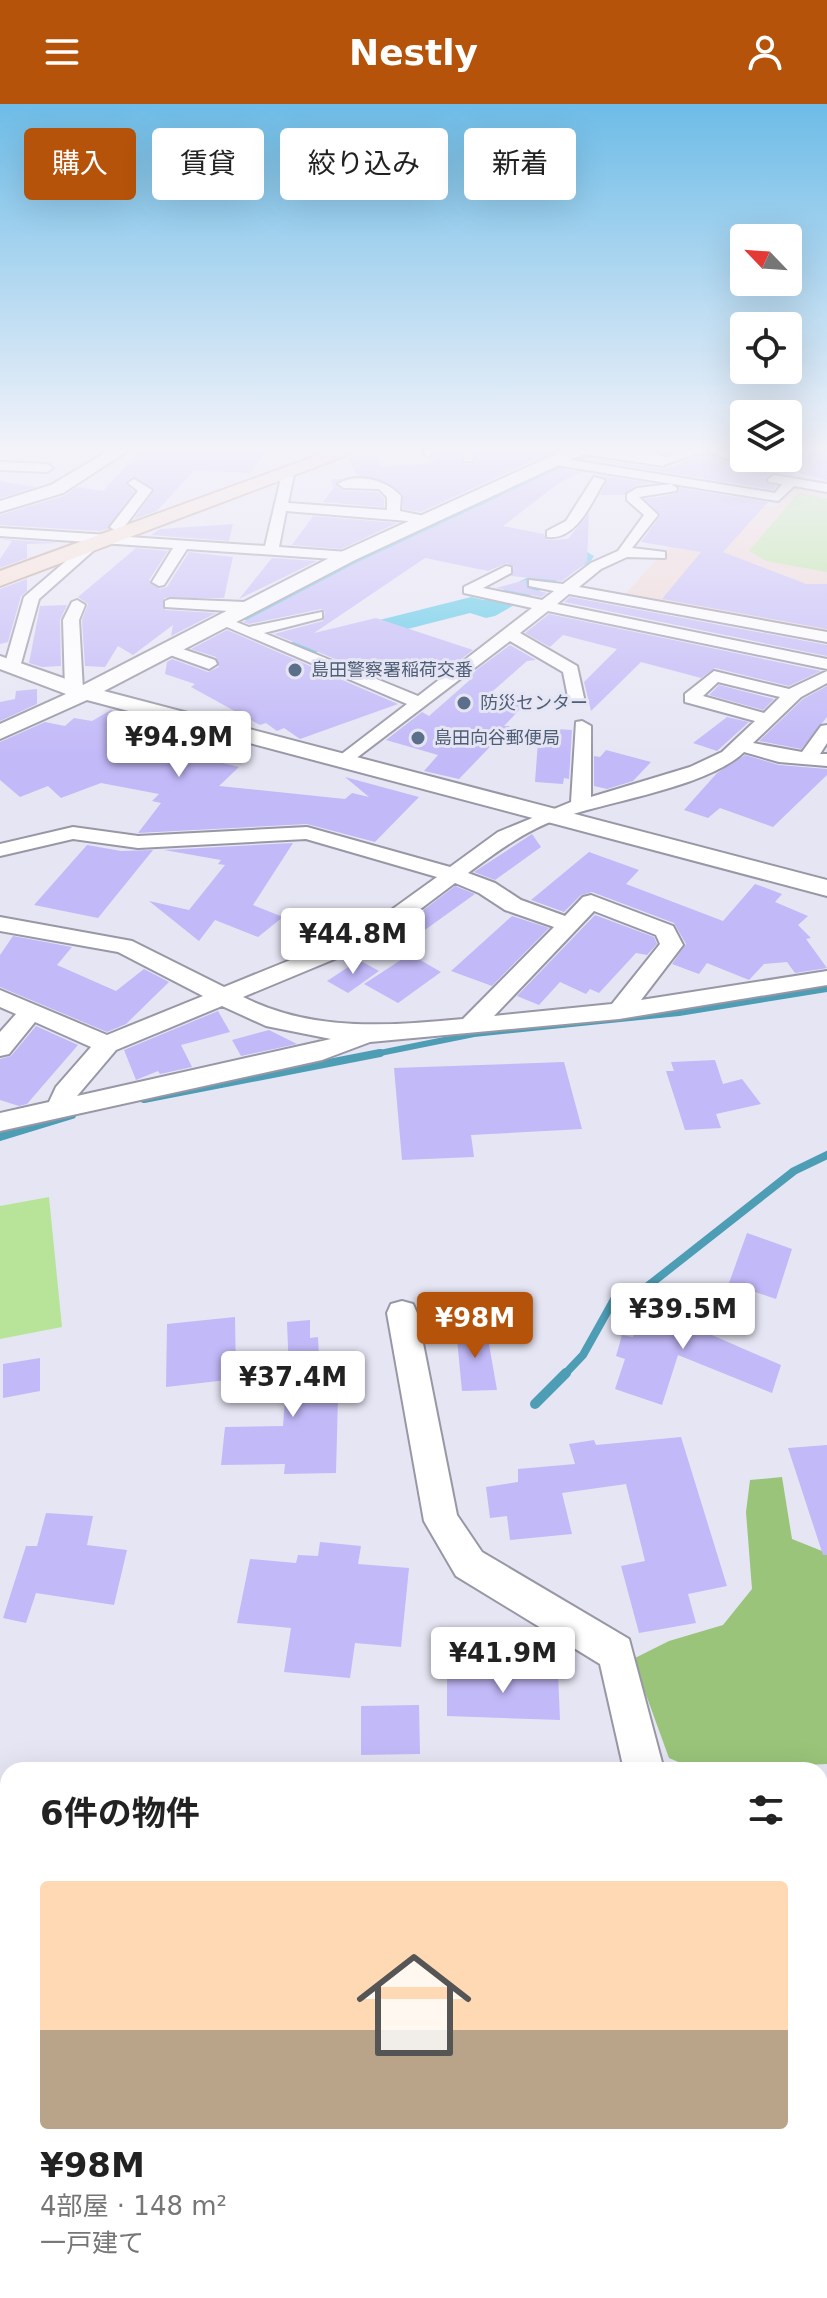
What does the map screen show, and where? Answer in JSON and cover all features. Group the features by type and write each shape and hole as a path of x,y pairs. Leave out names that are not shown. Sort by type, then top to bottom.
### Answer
{"main road":[{"path":"0,579 79,550"}],"street":[{"path":"95,550 32,597 8,668 78,691 827,888"},
{"path":"159,582 179,550"},
{"path":"262,550 348,556"},
{"path":"0,732 361,550"},
{"path":"346,760 596,566 625,553 660,555"},
{"path":"506,570 469,590 544,608 827,664"},
{"path":"534,583 823,636 807,660"},
{"path":"170,604 248,607"},
{"path":"77,605 71,620 78,691"},
{"path":"248,632 316,615"},
{"path":"221,621 420,703"},
{"path":"510,634 571,670 575,698"},
{"path":"165,648 209,664"},
{"path":"767,719 691,698 714,676 792,695"},
{"path":"60,1108 65,1093 107,1044 370,936 505,836 550,815 697,771 729,756 792,695 827,676"},
{"path":"581,804 582,726"},
{"path":"807,759 827,730"},
{"path":"739,745 827,760"},
{"path":"0,850 73,833 138,842 307,833 454,875 487,888 513,905 568,925"},
{"path":"471,1025 591,902 665,931 672,945 619,1011"},
{"path":"0,924 124,946 275,1020 345,1034 619,1011 827,978"},
{"path":"0,998 107,1044"},
{"path":"0,1048 31,1012"},
{"path":"0,1122 322,1052 372,1033"},
{"path":"402,1313 441,1521 469,1564 616,1652 642,1762"}],"shaded area":[{"path":"665,550 827,550 827,636 622,598"}],"green space":[{"path":"827,550 827,572 766,561 749,551"},
{"path":"49,1197 62,1327 0,1339 0,1206"},
{"path":"782,1477 792,1539 827,1553 827,1762 678,1762 669,1758 633,1659 669,1641 723,1625 752,1589 746,1512 750,1480"}],"building":[{"path":"6,550 27,550 27,558 0,568 0,559"},
{"path":"133,550 168,551 149,580 160,589 167,587 189,552 233,557 224,598 164,598 165,610 216,613 171,636 173,625 133,655 118,646 105,667 85,666 82,620 88,604 78,597"},
{"path":"383,550 587,550 587,562 562,581 511,576 514,567 507,563 488,571 425,558 314,633 376,618 473,650 447,670 412,658 382,678 274,634 323,621 325,612 321,609 249,624 243,622"},
{"path":"691,550 724,550 806,584 827,584 827,629 662,599 701,552"},
{"path":"272,558 317,561 239,599"},
{"path":"27,579 27,591 21,596 8,642 0,644 0,589"},
{"path":"526,580 527,588 547,593 541,597 496,588"},
{"path":"570,597 827,645 827,656 564,602"},
{"path":"67,605 60,620 61,666 42,667 29,663 40,606"},
{"path":"549,614 821,671 789,686 715,668 701,678 641,662 591,711 584,682 617,649 563,635 550,647 525,633"},
{"path":"227,630 398,704 300,739 284,728 277,731 266,723 260,725 191,687 195,684 165,674 167,662 172,659 208,672 219,667 216,657 191,649"},
{"path":"510,645 536,660 527,661 486,697 523,706 504,726 510,726 459,779 424,771 438,755 386,740 422,712 429,716 471,679 467,677"},
{"path":"719,685 774,699 763,710 709,695"},
{"path":"827,686 827,717 801,749 759,741 803,699"},
{"path":"37,689 37,704 0,721 0,702 15,699 16,691"},
{"path":"111,710 144,724 150,720 192,731 222,751 202,758 239,767 219,786 345,799 352,793 369,797 345,777 419,797 375,842 307,824 138,833 161,803 152,801 159,794 101,783 61,798 48,786 20,797 0,780 0,742 45,722 65,726 74,718 92,721"},
{"path":"727,717 749,722 717,751 693,743"},
{"path":"539,728 572,730 569,779 564,778 563,784 535,782"},
{"path":"606,750 651,762 633,781 607,789 594,786 594,756 600,757"},
{"path":"745,755 779,765 827,769 827,775 773,827 720,808 708,818 684,810 717,773"},
{"path":"532,834 541,847 495,880 474,872"},
{"path":"293,843 253,905 283,917 258,937 215,920 199,941 149,901 189,910 225,865 218,864 221,860 164,850"},
{"path":"87,845 121,851 153,850 98,918 34,905"},
{"path":"589,852 639,870 626,884 723,921 755,884 782,894 775,902 808,916 798,925 811,938 806,939 827,968 795,973 787,962 764,964 749,980 707,963 699,974 672,964 686,944 674,923 592,892 581,895 564,912 531,900"},
{"path":"455,886 475,894 422,932 405,924"},
{"path":"595,915 654,937 657,944 647,955 636,953 599,993 590,989 586,994 560,982 539,1005 517,996"},
{"path":"512,916 549,928 492,986 451,971"},
{"path":"13,936 72,947 57,965 116,991 144,969 169,982 126,1024 107,1032 0,987 0,955"},
{"path":"410,954 441,972 398,1003 364,984"},
{"path":"359,960 379,971 348,993 327,981"},
{"path":"218,1011 230,1032 181,1045 192,1067 160,1074 158,1071 136,1080 124,1050"},
{"path":"36,1026 78,1045 27,1104 19,1106 0,1100 0,1059 11,1056"},
{"path":"269,1030 297,1044 241,1056 232,1040"},
{"path":"715,1060 723,1084 742,1079 761,1104 716,1114 721,1128 685,1130 666,1071 674,1071 671,1062"},
{"path":"564,1062 582,1129 471,1135 474,1157 402,1160 394,1068"},
{"path":"747,1233 792,1249 776,1299 729,1283"},
{"path":"670,1287 708,1299 698,1329 781,1365 772,1393 678,1355 662,1405 615,1389 625,1359 616,1356 622,1335 633,1337 642,1313 658,1318"},
{"path":"235,1317 236,1379 166,1387 167,1324"},
{"path":"310,1320 310,1338 318,1337 321,1397 338,1396 336,1473 284,1474 285,1464 221,1465 225,1427 283,1426 285,1398 290,1398 287,1322"},
{"path":"486,1327 497,1390 462,1391 456,1329"},
{"path":"40,1358 40,1391 3,1398 3,1364"},
{"path":"681,1437 727,1586 688,1594 696,1623 639,1633 621,1566 645,1561 626,1484 562,1493 572,1534 510,1540 507,1516 490,1518 486,1487 518,1482 518,1469 575,1464 569,1444 594,1440 596,1445"},
{"path":"827,1445 827,1555 823,1555 788,1448"},
{"path":"46,1513 93,1516 87,1545 127,1550 114,1605 36,1593 26,1623 3,1618 26,1546 37,1546"},
{"path":"320,1542 361,1546 358,1564 409,1568 401,1647 355,1643 350,1678 284,1672 291,1628 237,1623 250,1559 296,1563 298,1555 318,1556"},
{"path":"447,1670 558,1673 560,1720 447,1716"},
{"path":"419,1705 420,1754 361,1755 361,1706"}],"waterway":[{"path":"250,614 382,550"},
{"path":"302,648 471,605 486,610 582,556"},
{"path":"377,1054 474,1034 679,1013 827,989"},
{"path":"144,1099 377,1054"},
{"path":"370,1055 377,1054"},
{"path":"0,1137 72,1115"},
{"path":"564,1375 583,1355 616,1296 644,1289 794,1171 827,1155"},
{"path":"535,1404 564,1375"}],"place":[{"name":"島田警察署稲荷交番","path":"295,670"},
{"name":"防災センター","path":"464,703"},
{"name":"島田向谷郵便局","path":"418,738"}]}
